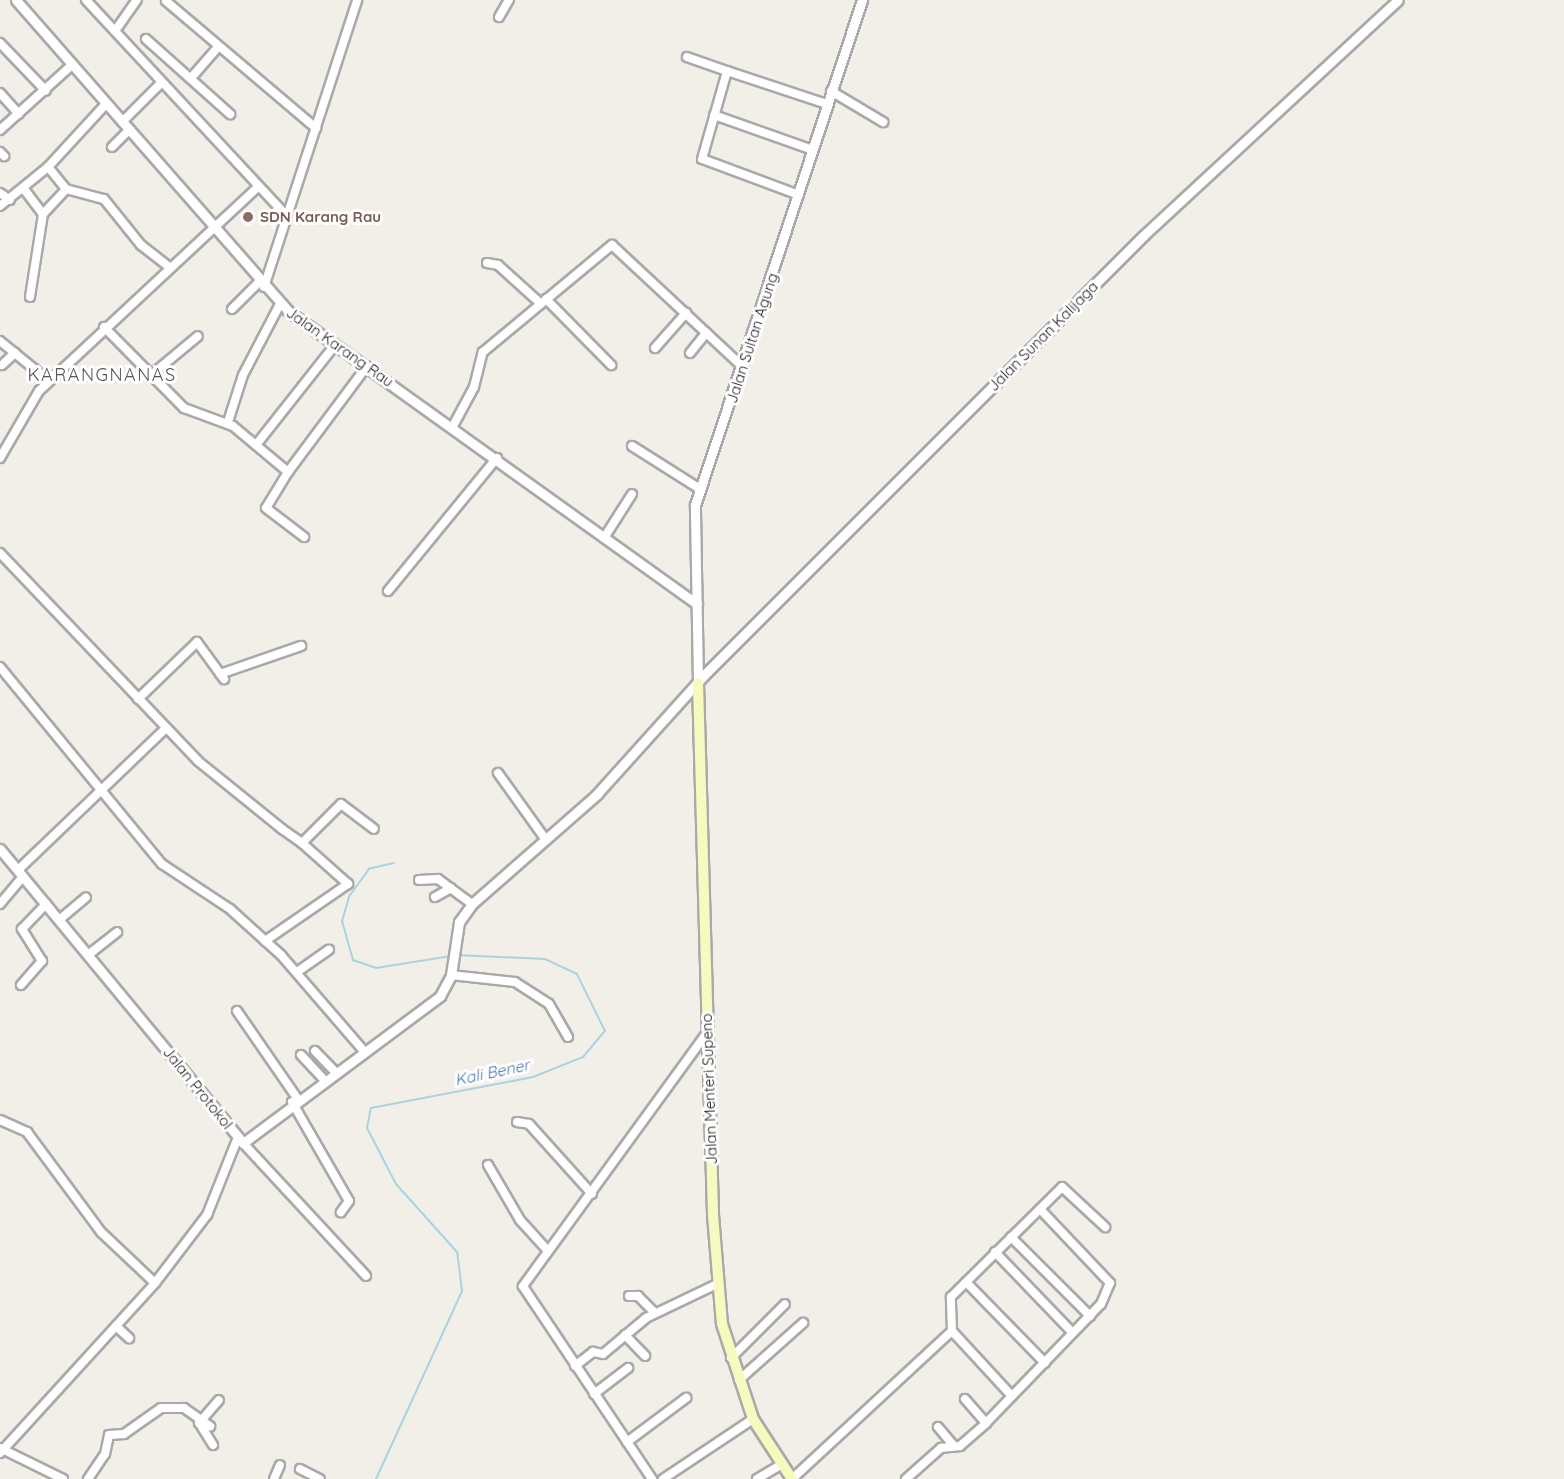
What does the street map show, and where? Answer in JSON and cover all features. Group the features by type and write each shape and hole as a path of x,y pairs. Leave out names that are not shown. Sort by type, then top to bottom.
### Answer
{"main road":[{"name":"Jalan Menteri Supeno","path":"698,683 708,1031 719,1282 730,1358 753,1419 792,1479"}],"street":[{"path":"86,0 160,83 288,217"},
{"path":"116,31 137,0"},
{"path":"232,309 261,286 288,217 357,0"},
{"path":"499,17 509,0"},
{"name":"Jalan Sultan Agung","path":"698,683 693,517 700,489 744,368 862,0"},
{"name":"Jalan Sunan Kalijaga","path":"451,973 459,922 472,904 597,794 698,683 1193,187 1398,0"},
{"name":"Jalan Karang Rau","path":"18,1 261,286 280,304 335,345 453,426 697,604"},
{"path":"166,2 316,128"},
{"path":"146,39 230,114"},
{"path":"0,43 46,91"},
{"path":"191,78 218,47"},
{"path":"687,57 827,104"},
{"path":"0,130 46,91 73,64"},
{"path":"727,71 704,161 799,195"},
{"path":"122,122 160,83"},
{"path":"831,91 883,122"},
{"path":"0,93 19,114"},
{"path":"0,206 24,189 48,167 106,104"},
{"path":"714,115 813,150"},
{"path":"112,147 129,131"},
{"path":"48,167 66,189 104,199 141,245 169,267"},
{"path":"0,458 49,381 104,327 258,187"},
{"path":"24,189 43,214"},
{"path":"30,297 43,214 66,189"},
{"path":"0,193 10,200"},
{"path":"453,426 474,387 483,352 612,245 744,368"},
{"path":"487,263 498,265 543,301 611,365"},
{"path":"228,422 243,375 280,304"},
{"path":"655,348 686,313"},
{"path":"104,327 184,408 228,422 288,472"},
{"path":"690,352 706,333"},
{"path":"150,376 198,336"},
{"path":"0,341 49,381"},
{"path":"256,445 335,345"},
{"path":"2,365 15,353"},
{"path":"304,537 266,508 288,472 367,366"},
{"path":"632,446 700,489"},
{"path":"388,591 497,458"},
{"path":"604,538 632,494"},
{"path":"0,553 166,728 222,780 302,843 348,884 265,941"},
{"path":"138,699 201,644 222,676 301,646"},
{"path":"0,667 162,864 265,941 297,972 363,1050"},
{"path":"0,904 20,874 101,787 166,728"},
{"path":"498,773 546,840"},
{"path":"302,843 341,804 374,829"},
{"name":"Jalan Protokol","path":"0,849 240,1140 440,996 451,973"},
{"path":"419,880 438,879 472,904"},
{"path":"435,897 451,888"},
{"path":"59,920 86,897"},
{"path":"21,985 42,961 22,929 46,904"},
{"path":"88,955 117,932"},
{"path":"297,972 328,950"},
{"path":"451,973 489,975 522,985 549,1004 568,1037"},
{"path":"237,1011 295,1100 349,1201 341,1212"},
{"path":"651,1479 523,1290 548,1251 592,1194 708,1031"},
{"path":"315,1052 334,1071"},
{"path":"301,1055 323,1079"},
{"path":"0,1120 27,1132 101,1232 155,1283"},
{"path":"517,1122 529,1124 592,1194"},
{"path":"63,1479 1,1450 155,1283 211,1208 240,1140 366,1276"},
{"path":"489,1165 520,1220 548,1251"},
{"path":"1012,1396 952,1331 951,1299 995,1252 1065,1186 1105,1227"},
{"path":"906,1479 941,1448 955,1446 986,1423 1090,1316 1110,1282 1040,1209"},
{"path":"1011,1237 1090,1316"},
{"path":"995,1252 1073,1333"},
{"path":"575,1366 656,1313 719,1282"},
{"path":"966,1282 1045,1363"},
{"path":"629,1296 638,1296 656,1313"},
{"path":"730,1358 785,1304"},
{"path":"739,1380 802,1323"},
{"path":"116,1326 129,1338"},
{"path":"792,1479 952,1331"},
{"path":"625,1335 645,1356"},
{"path":"594,1394 628,1368"},
{"path":"627,1442 686,1398"},
{"path":"965,1399 986,1423"},
{"path":"213,1445 200,1428 201,1419 219,1400"},
{"path":"88,1479 110,1434 124,1434 167,1406 201,1419 210,1426"},
{"path":"663,1479 753,1419"},
{"path":"938,1427 955,1446"},
{"path":"757,1479 782,1464"},
{"path":"274,1479 280,1465"},
{"path":"300,1469 307,1476 320,1479"}],"waterway":[{"name":"Kali Bener","path":"394,863 369,869 349,897 342,921 353,960 376,968 451,956"},
{"name":"Kali Bener","path":"376,1479 462,1291 457,1252 396,1184 367,1128 371,1108 533,1077 583,1057 605,1031 577,974 545,959 456,955"}],"place":[{"name":"SDN Karang Rau","path":"248,217"}],"district":[{"name":"KARANGNANAS","path":"102,375"}]}
